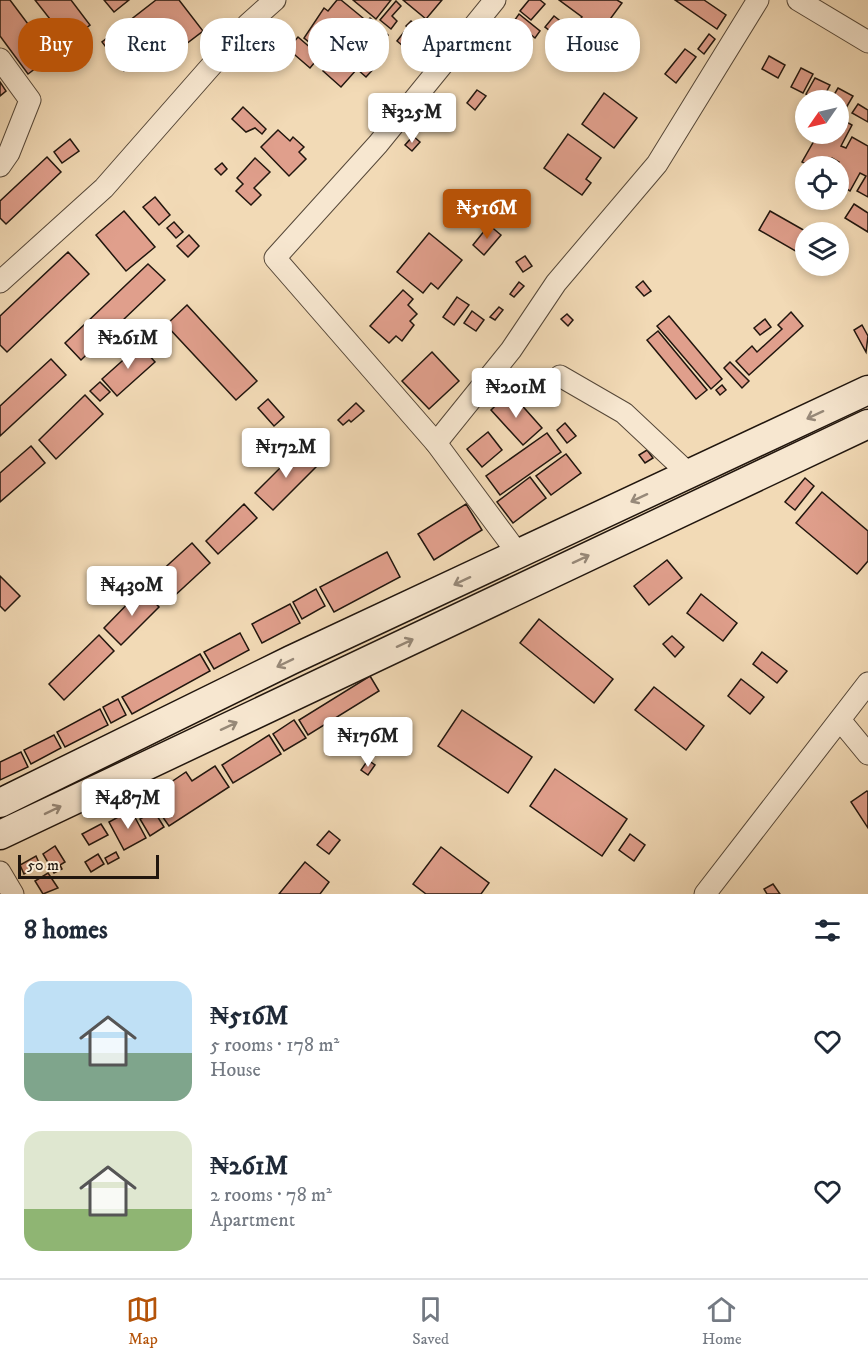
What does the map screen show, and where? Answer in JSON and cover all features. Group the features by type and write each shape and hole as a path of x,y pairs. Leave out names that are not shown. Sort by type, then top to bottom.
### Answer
{"main road":[{"path":"0,803 291,660 868,390"},
{"path":"0,835 868,424"}],"street":[{"path":"0,282 104,188 248,24 275,0"},
{"path":"495,0 378,144 275,258 436,443 519,555"},
{"path":"436,443 510,350 556,283 657,164 758,0"},
{"path":"798,0 868,42"},
{"path":"0,59 30,100 9,153 0,166"},
{"path":"560,376 624,413 689,474"},
{"path":"705,894 868,683"},
{"path":"840,720 868,754"},
{"path":"0,872 13,894"}],"building":[{"path":"0,0 10,0 24,18 18,18 18,60 0,36"},
{"path":"35,0 71,0 85,18 49,18"},
{"path":"104,0 129,0 114,12"},
{"path":"156,0 179,0 200,27 200,33 188,42 188,18 133,18"},
{"path":"337,0 341,0 363,18 317,18 324,8 328,11"},
{"path":"353,0 391,0 375,18"},
{"path":"403,0 442,0 425,18"},
{"path":"529,0 540,0 545,4 533,18 529,18 520,11"},
{"path":"559,0 617,0 622,3 611,18 582,17"},
{"path":"675,0 704,0 726,15 717,29"},
{"path":"396,1 401,6 392,16 397,21 391,29 389,18 382,18"},
{"path":"533,25 540,31 535,38 533,36"},
{"path":"709,34 715,39 704,54 698,49"},
{"path":"298,37 308,46 308,66 296,56"},
{"path":"685,49 696,57 676,83 665,74"},
{"path":"769,56 785,65 778,78 762,69"},
{"path":"801,68 813,74 805,90 791,87"},
{"path":"324,72 354,72 341,87"},
{"path":"360,72 371,72 366,77"},
{"path":"815,78 830,85 827,90 808,90"},
{"path":"0,82 6,91 0,96"},
{"path":"477,90 486,96 475,110 467,103"},
{"path":"604,93 637,118 614,148 582,124"},
{"path":"858,104 868,110 868,122 852,113"},
{"path":"243,107 266,129 262,134 255,128 246,132 232,119"},
{"path":"278,130 290,141 293,137 304,147 299,152 306,159 289,176 261,147"},
{"path":"568,134 601,158 586,179 591,183 582,195 544,168"},
{"path":"413,136 420,142 412,151 405,145"},
{"path":"852,137 868,146 868,197 857,191 866,176 860,173 849,190 849,156 805,156 812,144 842,144 841,146 846,148"},
{"path":"70,139 79,151 62,163 54,152"},
{"path":"47,157 61,172 6,224 0,218 0,201"},
{"path":"255,158 270,172 254,188 261,195 251,205 236,191 243,184 237,178"},
{"path":"222,163 227,169 221,175 215,169"},
{"path":"155,197 170,215 159,225 143,207"},
{"path":"854,204 868,213 868,232 845,218"},
{"path":"124,211 155,247 126,271 96,235"},
{"path":"770,211 795,225 795,251 759,230"},
{"path":"174,222 183,232 176,238 167,228"},
{"path":"489,225 501,235 484,255 473,245"},
{"path":"429,233 462,260 438,289 431,283 423,293 397,272"},
{"path":"189,235 199,246 188,257 177,246"},
{"path":"68,252 89,274 7,352 0,345 0,316"},
{"path":"525,256 532,266 523,272 516,262"},
{"path":"148,264 165,280 81,360 65,343"},
{"path":"643,281 651,291 644,296 636,287"},
{"path":"519,282 524,286 514,297 510,294"},
{"path":"403,290 413,299 408,305 417,314 410,321 414,325 402,341 396,336 389,343 370,326"},
{"path":"457,297 469,305 454,325 443,317"},
{"path":"187,305 257,381 236,400 166,325"},
{"path":"499,307 503,310 495,320 490,317"},
{"path":"472,311 484,320 476,331 464,323"},
{"path":"791,312 803,326 749,375 736,361 752,346 757,352 782,329 778,325"},
{"path":"567,314 573,320 568,326 561,319"},
{"path":"669,316 722,379 711,389 657,326"},
{"path":"765,319 771,327 760,335 754,328"},
{"path":"862,325 868,336 866,352 854,330"},
{"path":"658,331 707,390 696,399 647,340"},
{"path":"140,345 155,362 117,396 102,379"},
{"path":"432,352 459,381 429,409 402,381"},
{"path":"51,359 66,375 0,436 0,406"},
{"path":"730,362 749,381 742,388 724,368"},
{"path":"100,382 110,392 100,401 90,391"},
{"path":"722,385 726,390 720,395 716,390"},
{"path":"510,392 542,428 523,445 491,410"},
{"path":"85,395 103,414 56,459 39,440"},
{"path":"268,399 284,417 274,426 258,408"},
{"path":"356,403 364,411 351,422 349,420 343,425 338,420"},
{"path":"565,423 576,436 567,443 557,430"},
{"path":"488,432 502,450 482,467 467,449"},
{"path":"547,433 561,452 500,495 486,476"},
{"path":"31,446 45,463 0,502 0,473"},
{"path":"300,448 317,466 273,510 255,493"},
{"path":"647,450 653,458 645,463 639,455"},
{"path":"566,454 581,473 551,495 536,476"},
{"path":"530,477 546,498 513,523 497,502"},
{"path":"805,478 814,486 795,510 785,502"},
{"path":"822,492 868,531 868,561 857,574 796,523"},
{"path":"244,504 257,518 218,554 206,541"},
{"path":"466,504 482,530 434,560 418,534"},
{"path":"192,543 210,563 170,600 156,585 163,579 158,574"},
{"path":"387,552 400,577 334,612 320,587"},
{"path":"667,560 682,578 649,605 634,586"},
{"path":"0,576 20,596 5,611 0,606"},
{"path":"142,589 159,607 121,645 104,628"},
{"path":"316,589 325,606 302,619 293,602"},
{"path":"701,594 737,623 723,641 687,613"},
{"path":"290,604 300,623 262,643 252,624"},
{"path":"539,619 613,679 594,703 520,643"},
{"path":"240,633 249,650 214,669 204,652"},
{"path":"99,635 114,651 64,700 49,684"},
{"path":"672,636 684,647 675,657 663,644"},
{"path":"762,652 787,671 777,683 753,664"},
{"path":"200,654 210,671 132,714 122,697"},
{"path":"370,676 379,691 308,735 299,720"},
{"path":"741,679 764,697 750,714 728,696"},
{"path":"654,687 704,726 686,750 635,710"},
{"path":"118,699 126,715 111,723 103,707"},
{"path":"100,709 108,725 65,747 57,732"},
{"path":"462,710 532,757 508,793 438,746"},
{"path":"294,720 306,738 284,751 273,734"},
{"path":"54,735 61,748 31,764 24,750"},
{"path":"269,735 281,754 233,783 222,765"},
{"path":"21,752 28,767 0,780 0,762"},
{"path":"368,760 375,765 368,775 361,770"},
{"path":"215,766 229,787 169,826 155,806 161,802 155,793 186,772 192,781"},
{"path":"555,769 627,819 602,856 530,806"},
{"path":"868,792 868,828 851,802"},
{"path":"131,810 146,838 124,850 109,822"},
{"path":"154,811 164,827 150,836 140,819"},
{"path":"101,824 108,835 89,845 82,834"},
{"path":"329,831 340,840 329,854 317,845"},
{"path":"630,834 645,845 634,861 619,850"},
{"path":"55,846 65,862 60,865 62,869 54,873 43,854"},
{"path":"441,847 489,883 481,894 426,894 413,884"},
{"path":"116,852 119,858 108,864 105,858"},
{"path":"98,854 104,864 91,872 85,862"},
{"path":"36,856 40,865 24,874 20,865"},
{"path":"305,862 329,882 320,894 279,894"},
{"path":"48,873 58,888 43,894 35,881"},
{"path":"773,884 780,894 767,894 764,889"}]}
